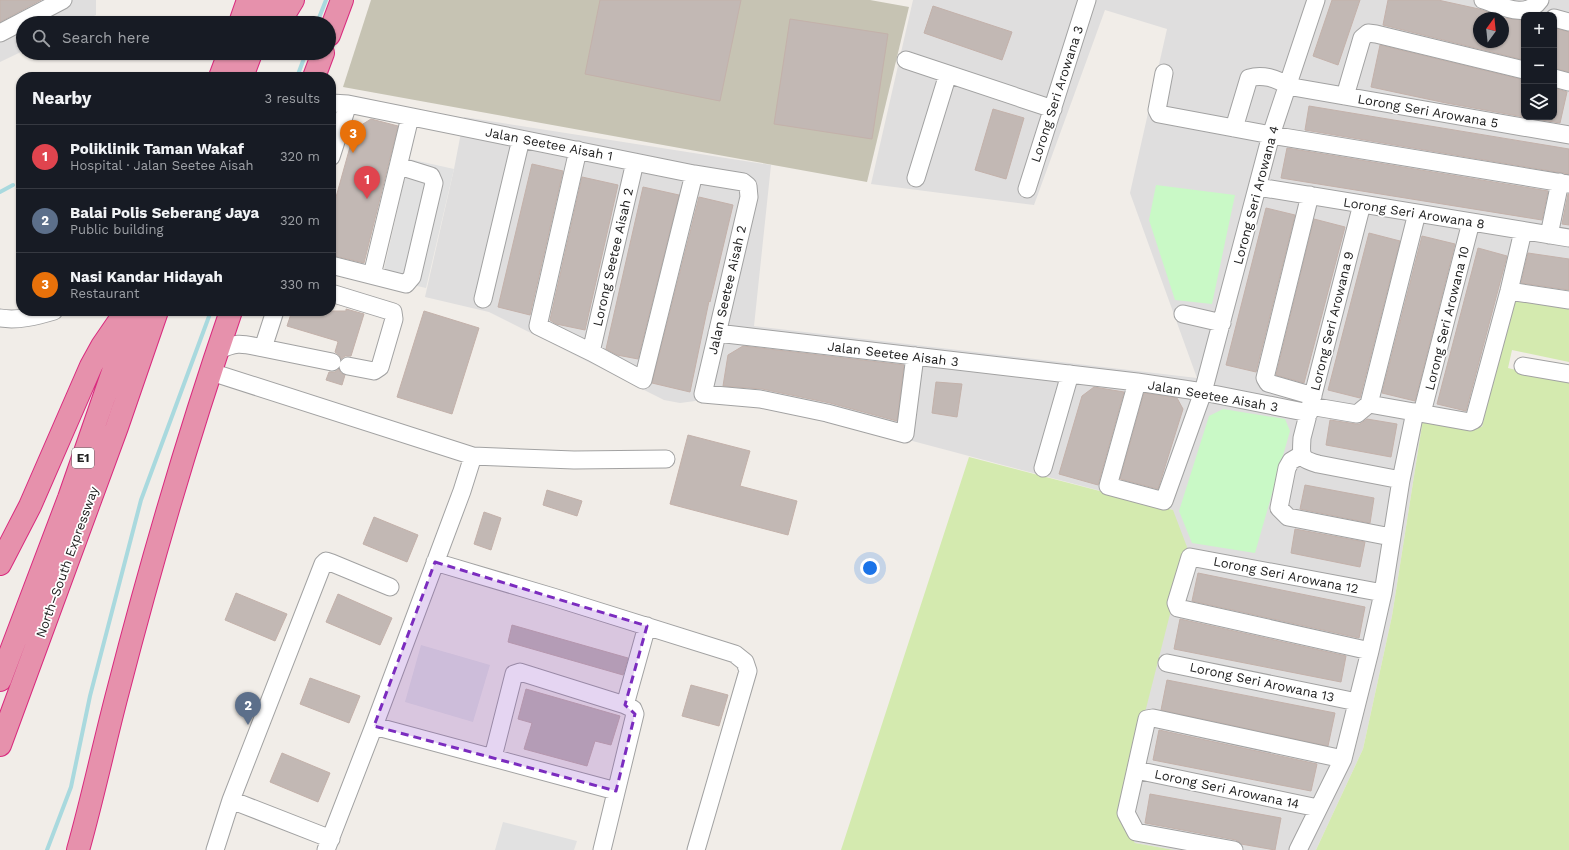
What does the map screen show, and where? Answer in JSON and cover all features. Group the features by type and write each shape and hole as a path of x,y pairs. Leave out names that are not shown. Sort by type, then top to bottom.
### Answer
{"highway":[{"path":"242,16 248,0"},
{"path":"264,16 270,0"},
{"path":"283,16 293,0"},
{"path":"336,16 342,0"},
{"path":"222,72 226,60"},
{"path":"0,564 30,506 92,366 102,346 123,316"},
{"name":"North–South Expressway","path":"0,745 40,607 69,498 132,316"},
{"name":"North–South Expressway","path":"0,680 40,607 117,427 155,316"},
{"path":"78,850 163,525 182,460 229,316"}],"street":[{"path":"32,16 62,0"},
{"name":"Lorong Seri Arowana 3","path":"1028,189 1087,0"},
{"name":"Lorong Seri Arowana 4","path":"1137,382 1108,486 1164,501 1203,392 1272,135 1316,0"},
{"path":"1483,0 1520,12 1539,8"},
{"path":"1557,19 1569,22"},
{"path":"0,33 16,24"},
{"path":"1345,96 1362,38 1368,33 1521,69"},
{"path":"906,60 1053,109"},
{"path":"1164,73 1157,110 1159,114 1272,135 1564,183 1549,235"},
{"path":"916,178 948,74"},
{"name":"Lorong Seri Arowana 5","path":"1234,128 1249,78 1257,75 1280,80 1287,86 1568,131"},
{"path":"1557,79 1569,82"},
{"name":"Jalan Seetee Aisah 1","path":"336,99 348,104"},
{"name":"Jalan Seetee Aisah 1","path":"336,103 348,104 694,174 743,182 748,186"},
{"path":"336,141 348,104"},
{"path":"372,275 410,117"},
{"path":"483,299 521,139"},
{"path":"578,150 538,326 643,380 694,174"},
{"name":"Lorong Seetee Aisah 2","path":"591,352 635,162"},
{"path":"336,266 406,284 412,277 434,183 431,176 399,166"},
{"name":"Jalan Seetee Aisah 2","path":"748,186 749,197 704,394 760,399 827,413 905,434 915,356"},
{"name":"Lorong Seri Arowana 8","path":"1258,187 1569,238"},
{"path":"1310,195 1265,378 1268,383 1311,405 1357,414 1369,404 1417,213"},
{"name":"Lorong Seri Arowana 9","path":"1301,455 1302,438 1362,204"},
{"name":"Lorong Seri Arowana 10","path":"1298,850 1343,759 1370,651 1382,593 1401,480 1418,412 1471,222"},
{"path":"1369,404 1470,422 1474,420 1509,291 1523,231"},
{"path":"1509,291 1569,300"},
{"path":"218,351 230,345 239,344 374,371 380,367 394,319 393,312 336,295"},
{"path":"1182,314 1222,323"},
{"path":"0,318 15,319 33,316"},
{"path":"264,348 274,316"},
{"name":"Jalan Seetee Aisah 3","path":"717,333 1137,382 1203,392 1311,405"},
{"path":"1522,366 1569,374"},
{"path":"211,372 473,456 574,460 666,459"},
{"path":"1043,468 1070,374"},
{"path":"1391,537 1288,517 1279,508 1287,468 1291,461 1301,455 1306,461 1318,464 1401,480"},
{"path":"231,800 328,845 462,491 473,456"},
{"name":"Lorong Seri Arowana 12","path":"1370,651 1178,608 1176,603 1190,557 1382,593"},
{"path":"215,850 231,800 323,564 326,561 332,563 390,587"},
{"path":"435,562 735,654 745,662 748,671 696,850"},
{"path":"625,705 647,626"},
{"name":"Lorong Seri Arowana 13","path":"1167,663 1358,702"},
{"path":"493,757 514,674 520,672 625,705 633,709 635,714 602,850"},
{"path":"1234,850 1136,832 1126,813 1147,719 1153,718 1343,759"},
{"path":"374,726 616,791"},
{"name":"Lorong Seri Arowana 14","path":"1136,770 1318,808"}],"highlighted area":[{"path":"435,562 647,626 625,705 635,714 616,791 374,726"}],"shaded area":[{"path":"0,0 96,0 96,15 94,16 16,16 16,54 0,62"},
{"path":"371,0 870,0 909,7 867,182 343,87"},
{"path":"913,0 1569,0 1569,307 1512,296 1482,427 1423,419 1392,616 1363,749 1316,850 1174,850 1135,843 1119,815 1173,510 792,409 710,399 680,403 664,400 489,312 425,297 454,169 464,117 771,165 754,326 1197,378 1130,193 1167,29 1105,10 1034,205 871,184"},
{"path":"409,159 454,169 426,288 382,278"},
{"path":"421,645 490,665 473,722 405,702"},
{"path":"503,822 577,841 574,850 495,850"}],"green space":[{"path":"1156,185 1235,195 1212,304 1175,300 1149,220"},
{"path":"1512,296 1569,307 1569,362 1512,350 1508,368 1569,383 1569,850 1316,850 1363,749 1392,616 1423,419 1482,427"},
{"path":"1223,409 1285,419 1290,431 1255,553 1192,543 1179,511 1209,416"},
{"path":"969,457 1173,510 1187,547 1119,815 1135,843 1174,850 841,850"}],"building":[{"path":"0,0 41,0 0,22"},
{"path":"600,0 741,0 720,101 585,74"},
{"path":"1332,0 1360,0 1338,65 1313,56"},
{"path":"1388,0 1438,0 1488,12 1473,12 1473,47 1383,25"},
{"path":"933,6 1012,32 1002,60 924,33"},
{"path":"790,19 888,34 872,139 774,124"},
{"path":"1509,19 1521,20 1521,59 1476,48 1509,48"},
{"path":"1557,29 1569,32 1569,72 1557,69"},
{"path":"1380,45 1521,79 1521,116 1446,103 1371,87"},
{"path":"1557,89 1567,92 1560,123 1542,120 1557,120"},
{"path":"1309,106 1569,149 1569,174 1305,130"},
{"path":"993,109 1024,118 1006,179 975,170"},
{"path":"371,119 398,126 364,263 336,256 336,197 355,129"},
{"path":"1287,148 1548,191 1542,220 1281,178"},
{"path":"532,164 563,171 530,315 498,307"},
{"path":"582,177 618,185 585,330 556,324 550,320"},
{"path":"643,187 679,195 638,359 617,355 606,349"},
{"path":"1569,194 1569,225 1562,224"},
{"path":"699,197 733,205 710,302 709,301 690,392 652,383"},
{"path":"1266,208 1295,215 1256,372 1226,365"},
{"path":"1314,219 1345,227 1304,383 1276,375"},
{"path":"1369,233 1400,241 1360,398 1328,390"},
{"path":"1422,236 1455,244 1415,401 1382,393"},
{"path":"1478,248 1507,256 1466,411 1437,404"},
{"path":"1528,253 1569,259 1569,290 1521,283"},
{"path":"346,309 364,314 351,356 345,356 341,359 335,352 337,341 287,326 290,316 336,316 336,311 346,311"},
{"path":"424,311 479,328 452,414 397,397"},
{"path":"743,346 904,365 897,421 830,403 762,389 723,386 728,355"},
{"path":"339,369 341,373 345,375 342,385 326,380 329,372 335,372"},
{"path":"936,382 962,384 957,417 932,413"},
{"path":"1094,387 1124,392 1098,485 1059,474 1082,396"},
{"path":"1144,393 1177,398 1183,409 1158,489 1120,479"},
{"path":"1367,419 1397,424 1391,457 1326,445 1330,420 1360,424"},
{"path":"688,435 750,451 740,486 797,501 788,535 670,504"},
{"path":"1305,485 1374,498 1370,523 1300,509"},
{"path":"547,490 582,501 577,516 543,505"},
{"path":"484,512 501,518 491,550 474,544"},
{"path":"374,517 418,535 407,562 363,544"},
{"path":"1295,529 1365,542 1360,567 1291,553"},
{"path":"1198,573 1365,607 1359,638 1192,601"},
{"path":"236,593 287,614 275,641 225,620"},
{"path":"338,594 392,618 380,645 326,622"},
{"path":"1180,619 1346,656 1341,682 1174,649"},
{"path":"512,625 628,658 623,675 508,642"},
{"path":"310,678 360,696 349,723 300,704"},
{"path":"1167,680 1335,713 1328,746 1161,710"},
{"path":"691,685 728,695 719,726 682,716"},
{"path":"526,689 620,716 611,745 595,741 587,766 524,749 532,723 518,719"},
{"path":"1159,730 1317,764 1311,791 1153,760"},
{"path":"282,753 330,773 318,802 270,782"},
{"path":"1150,794 1281,818 1275,850 1241,844 1236,840 1145,823"}],"waterway":[{"path":"320,16 326,0"},
{"path":"299,72 303,60"},
{"path":"0,192 13,185"},
{"path":"47,850 71,787 90,696 141,500 209,316"}],"place":[{"name":"Nasi Kandar Hidayah","path":"353,153"},
{"name":"Poliklinik Taman Wakaf","path":"367,199"},
{"name":"Balai Polis Seberang Jaya","path":"248,725"}]}
